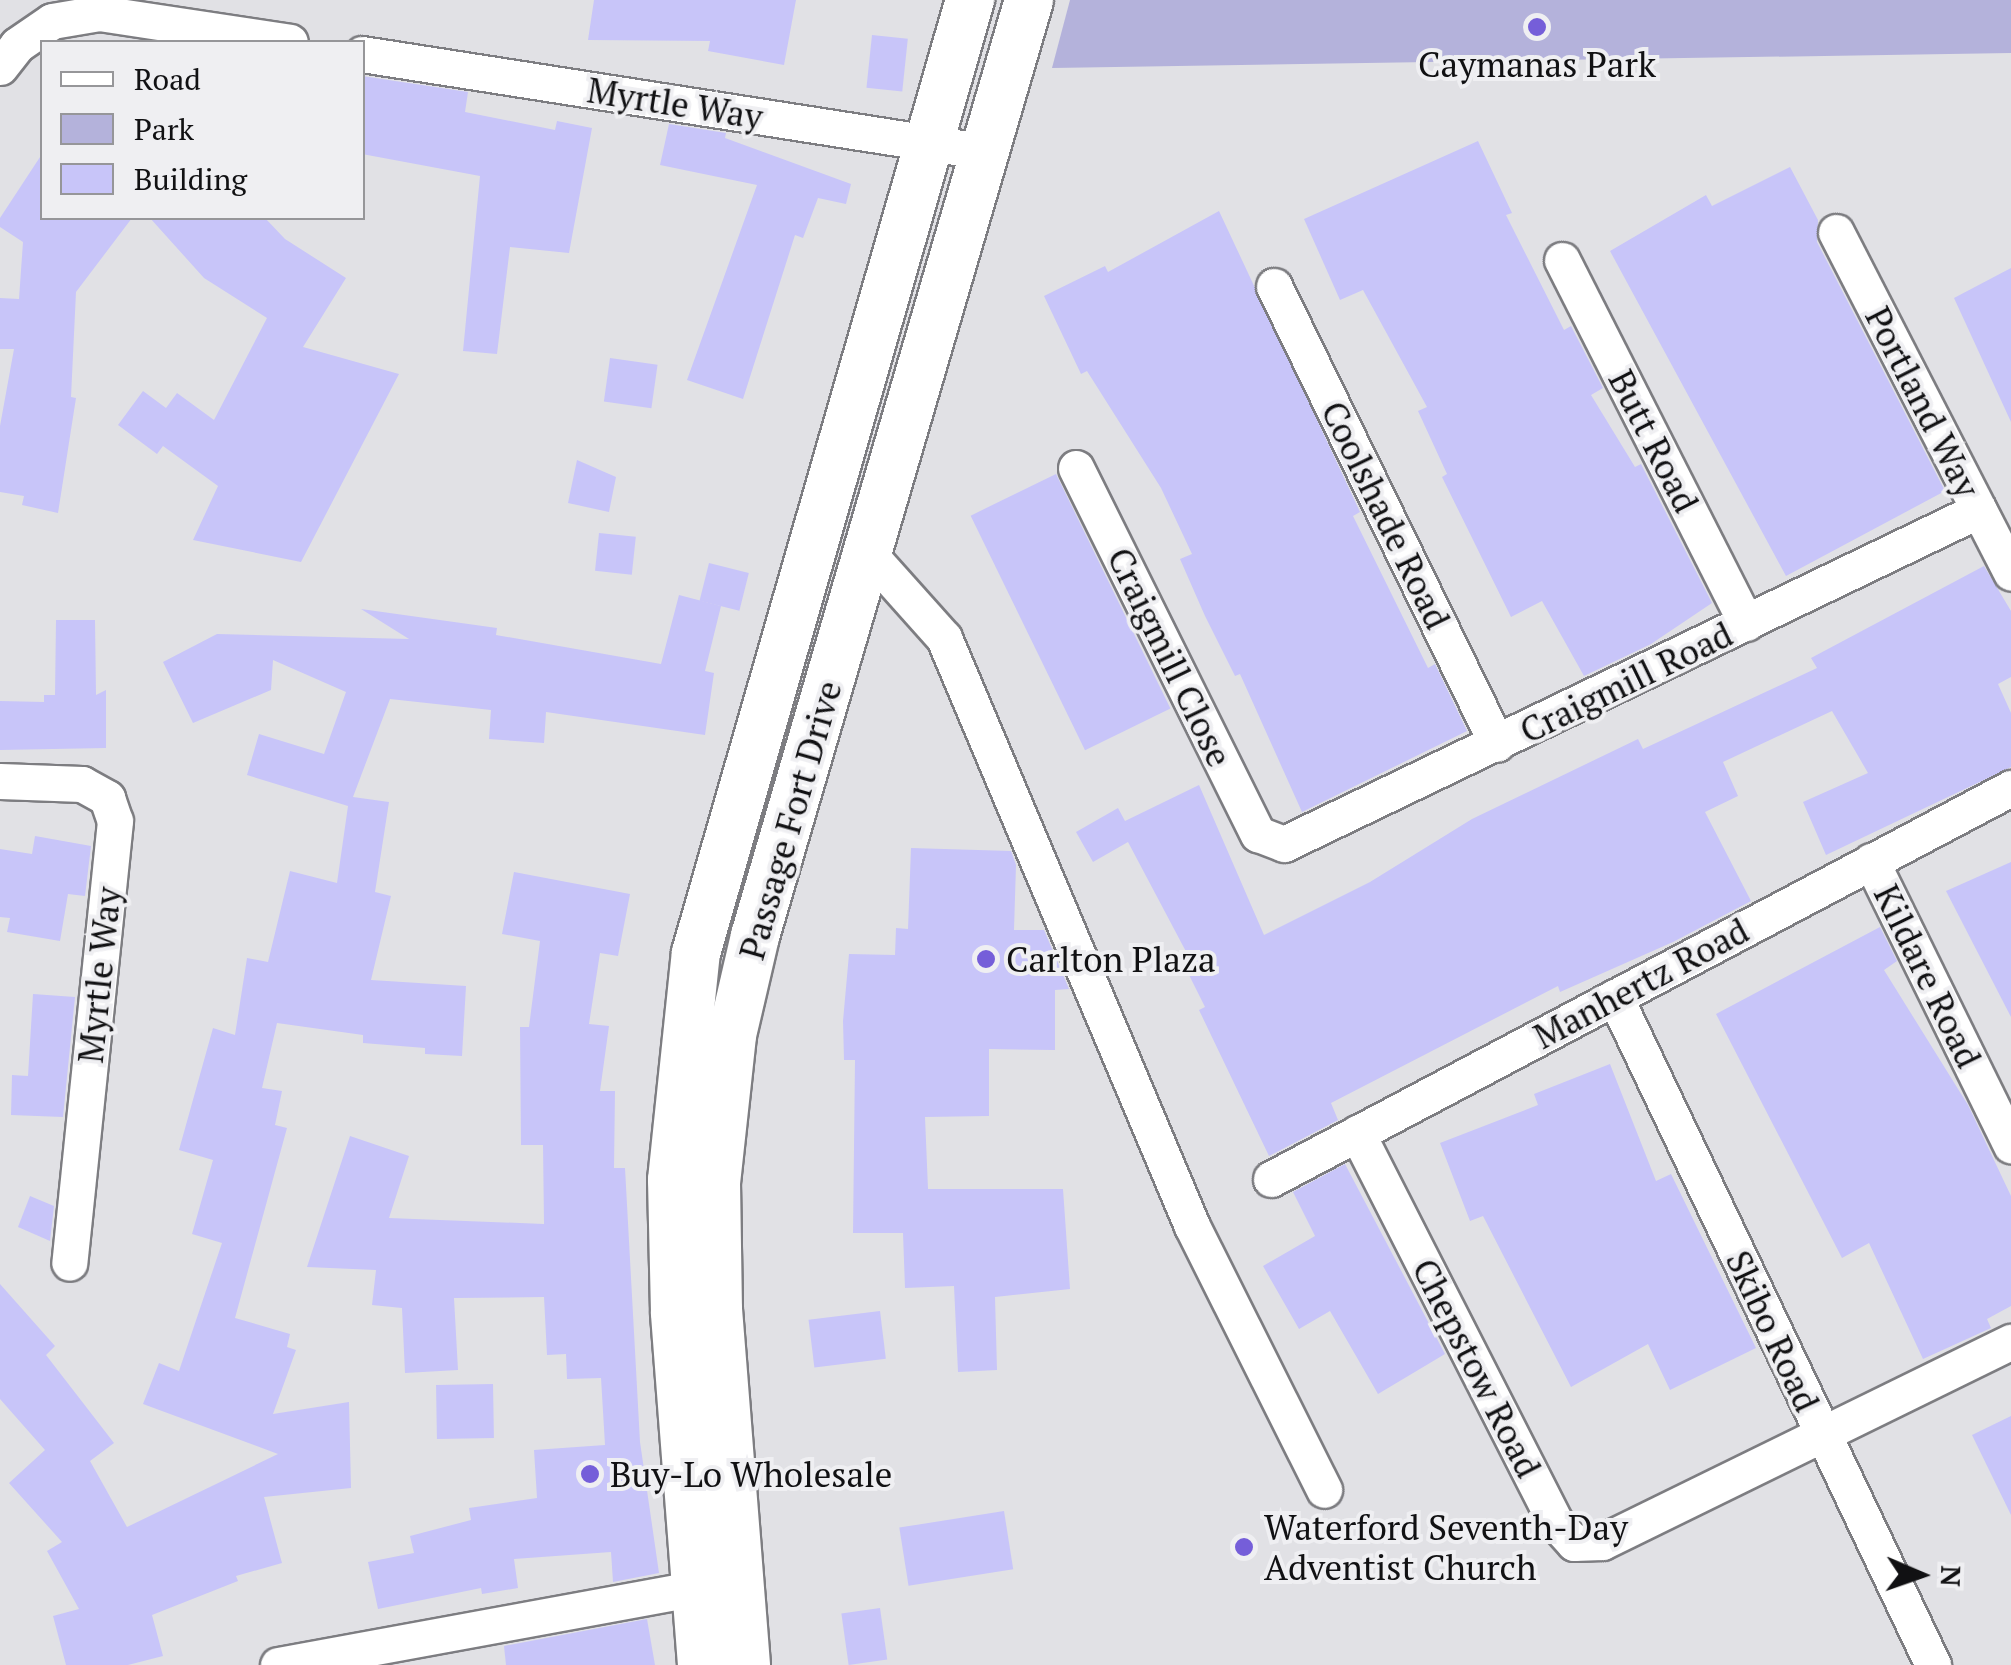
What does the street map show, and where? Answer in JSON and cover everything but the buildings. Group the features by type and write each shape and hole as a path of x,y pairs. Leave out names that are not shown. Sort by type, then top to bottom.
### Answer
{"main road":[{"name":"Passage Fort Drive","path":"702,1665 672,1180 696,953 970,0"},
{"name":"Passage Fort Drive","path":"746,1665 724,1448 720,1146 732,1034 754,936 1029,0"}],"street":[{"path":"0,67 17,45 52,21 99,13 277,40"},
{"name":"Myrtle Way","path":"365,54 987,152"},
{"name":"Portland Way","path":"1836,232 2011,573"},
{"name":"Butt Road","path":"1562,260 1746,624"},
{"name":"Coolshade Road","path":"1274,286 1497,744"},
{"name":"Craigmill Close","path":"1076,468 1258,834 1269,842"},
{"name":"Craigmill Road","path":"1269,842 1284,844 1979,510"},
{"path":"868,553 944,638 1192,1226 1324,1490"},
{"name":"Myrtle Way","path":"0,781 82,784 107,798 115,821 69,1263"},
{"name":"Manhertz Road","path":"1270,1178 2011,788"},
{"name":"Kildare Road","path":"1871,862 2011,1145"},
{"name":"Skibo Road","path":"1615,997 1934,1665"},
{"name":"Chepstow Road","path":"1357,1133 1556,1523 1574,1542 1602,1542 2011,1342"},
{"path":"278,1665 696,1588"}],"green space":[{"name":"Caymanas Park","path":"1070,0 2011,0 2011,53 1052,68"}],"place":[{"name":"Caymanas Park","path":"1537,27"},
{"name":"Carlton Plaza","path":"986,959"},
{"name":"Buy-Lo Wholesale","path":"590,1474"},
{"name":"Waterford Seventh-Day Adventist Church","path":"1244,1547"}]}
